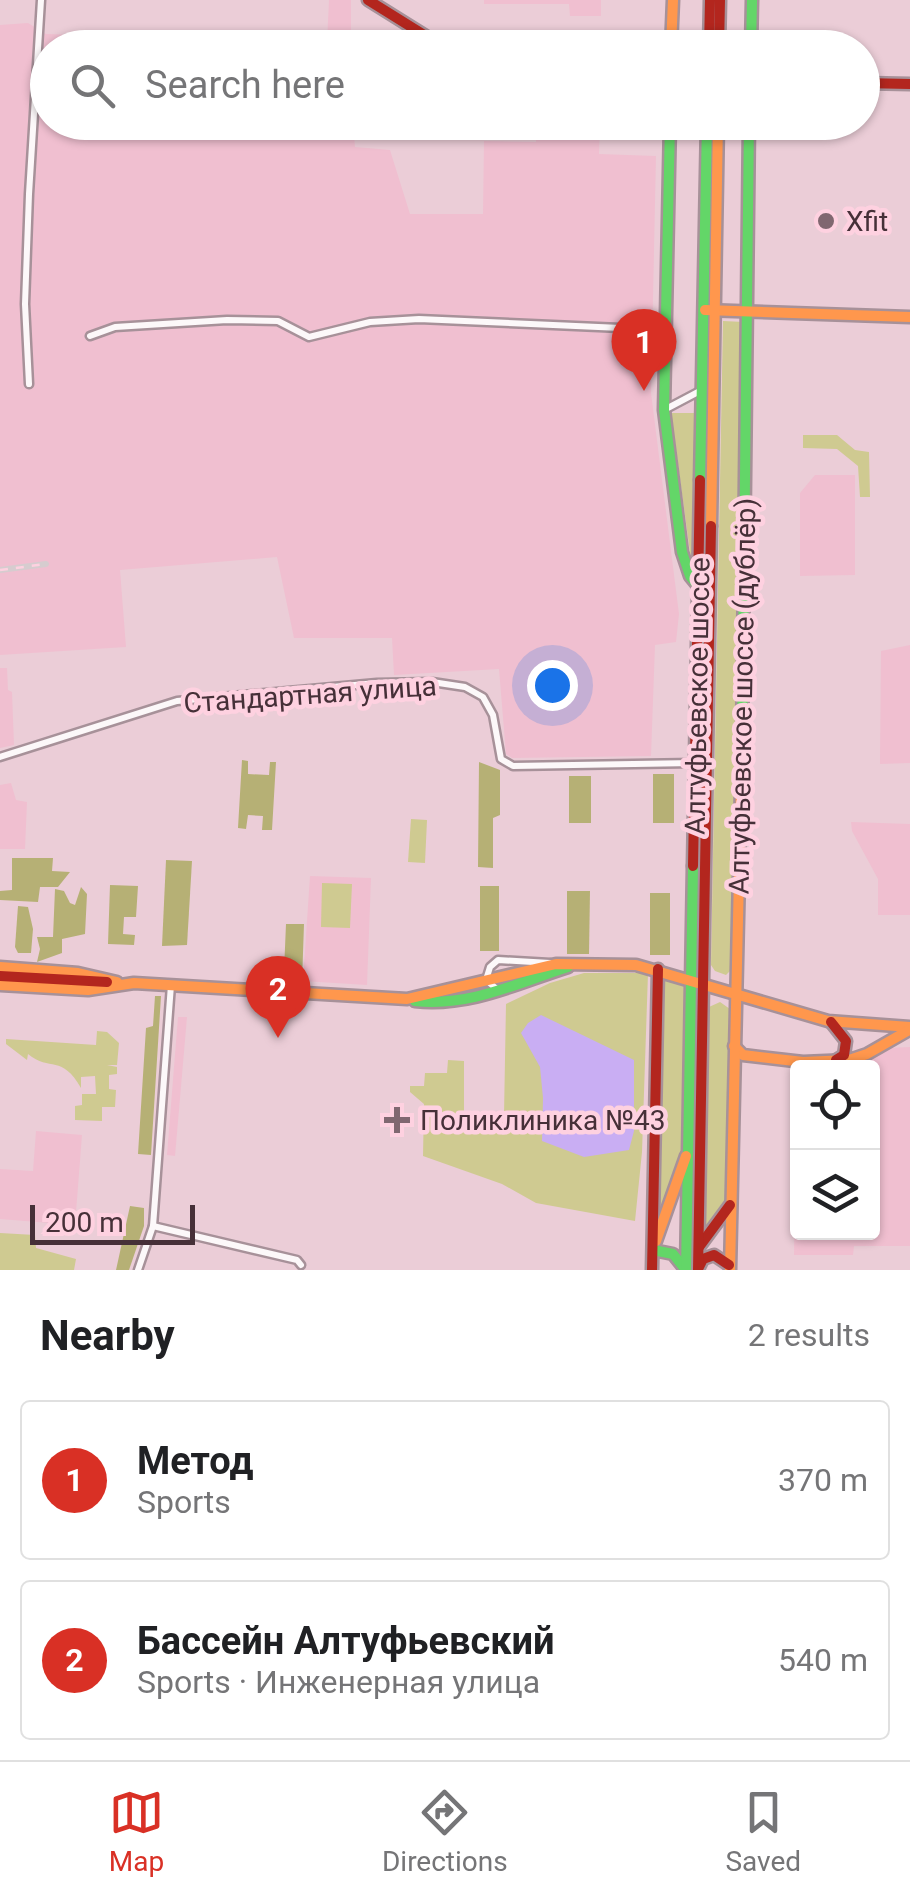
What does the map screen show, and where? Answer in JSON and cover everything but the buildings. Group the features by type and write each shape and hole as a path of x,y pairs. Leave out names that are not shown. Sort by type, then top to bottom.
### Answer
{"main road":[{"path":"368,0 416,30"},
{"path":"671,30 672,0"},
{"path":"709,30 710,0"},
{"path":"719,30 720,0"},
{"path":"751,30 752,0"},
{"path":"880,83 910,84"},
{"name":"Алтуфьевское шоссе (дублёр)","path":"670,140 664,410 682,552 699,587"},
{"name":"Алтуфьевское шоссе","path":"699,1270 710,311 707,140"},
{"name":"Алтуфьевское шоссе","path":"686,1270 703,385 717,140"},
{"name":"Алтуфьевское шоссе (дублёр)","path":"730,1270 750,140"},
{"path":"710,311 910,317"},
{"path":"407,999 556,964 591,964 658,969 828,1021 910,1028"},
{"path":"0,976 407,999 437,1004 470,1000 561,969 591,964"},
{"path":"0,966 78,972 119,982"},
{"path":"652,1270 657,1227 658,969"},
{"path":"0,985 88,990 119,982"},
{"path":"828,1021 842,1031 847,1042 844,1055 835,1060"},
{"path":"840,1060 862,1057 910,1028"},
{"path":"734,1046 743,1055 817,1060"},
{"path":"734,1070 743,1060 755,1056"},
{"path":"657,1227 688,1144"},
{"path":"699,1247 731,1204"},
{"path":"653,1250 674,1253 686,1270"},
{"path":"699,1270 703,1259 713,1255 724,1259 730,1270"}],"street":[{"path":"39,30 41,0"},
{"path":"29,384 25,304 32,140"},
{"path":"90,336 115,327 227,320 278,321 308,337 370,322 419,319 666,330"},
{"path":"664,410 690,398 703,385"},
{"name":"Стандартная улица","path":"0,757 177,702 377,683 432,682 465,686 483,697 494,715 501,759 513,766 696,763"},
{"path":"486,980 502,990"},
{"path":"468,984 476,990 470,1000"},
{"path":"138,1270 153,1226 172,985"},
{"path":"153,1226 293,1258 301,1265"}],"shaded area":[{"path":"329,0 351,0 351,30 328,30"},
{"path":"484,0 601,0 601,16 570,16 569,4 484,4"},
{"path":"28,23 39,30 30,30 30,140 354,140 355,147 390,150 410,214 483,214 484,141 600,140 599,154 656,156 651,393 679,614 676,642 655,645 651,756 512,758 506,754 499,669 394,675 392,638 294,638 277,557 120,570 126,647 0,655 0,25"},
{"path":"723,321 744,322 732,969 726,975 711,965"},
{"path":"671,413 695,413 696,575 693,574"},
{"path":"803,435 837,435 855,450 869,452 870,497 860,497 858,466 837,449 803,448"},
{"path":"815,475 855,475 855,575 800,576 800,493"},
{"path":"910,645 910,763 880,764 881,651"},
{"path":"0,668 7,668 8,690 12,692 14,745 0,748"},
{"path":"242,760 248,761 248,774 269,775 270,762 276,762 272,830 262,830 263,816 248,815 246,829 238,828"},
{"path":"479,762 500,770 500,815 493,818 493,868 478,867"},
{"path":"653,774 674,774 674,823 653,823"},
{"path":"569,776 591,776 591,823 569,823"},
{"path":"11,783 16,800 27,802 25,849 0,849 0,785"},
{"path":"411,819 427,820 425,863 408,862"},
{"path":"851,822 910,824 910,915 878,915 878,879"},
{"path":"12,858 53,858 52,871 70,872 58,887 40,887 38,902 0,900 0,891 12,890"},
{"path":"166,860 192,861 187,945 162,946"},
{"path":"310,876 371,878 367,985 303,981"},
{"path":"322,883 352,884 350,928 321,927"},
{"path":"110,885 138,886 136,917 124,917 123,934 135,935 134,945 108,944"},
{"path":"480,886 499,886 499,951 480,951"},
{"path":"81,887 87,894 85,934 62,939 62,953 37,962 37,937 53,937 55,889 64,891 75,905"},
{"path":"567,891 590,891 589,954 567,954"},
{"path":"650,893 670,893 670,955 650,955"},
{"path":"18,906 28,907 33,929 31,953 18,953 15,947"},
{"path":"286,924 304,924 302,982 263,980 264,971 284,971"},
{"path":"584,973 648,973 642,1152 635,1221 536,1203 502,1184 423,1156 424,1104 410,1092 410,1086 424,1086 425,1073 447,1073 448,1060 464,1061 464,1114 504,1115 506,1004 550,983"},
{"path":"670,979 682,984 686,991 682,1159 659,1222 661,990 663,982"},
{"path":"155,996 161,996 151,1155 138,1154 146,1028 153,1026"},
{"path":"720,1002 730,1009 727,1203 704,1235 709,1007"},
{"path":"541,1015 634,1060 634,1131 629,1150 584,1157 542,1141 540,1067 521,1033"},
{"path":"178,1017 187,1017 175,1156 167,1155"},
{"path":"97,1031 107,1032 119,1043 117,1065 107,1065 117,1067 117,1074 109,1075 109,1089 116,1090 115,1107 102,1107 102,1121 75,1120 75,1106 82,1105 82,1094 96,1094 95,1076 81,1077 81,1088 62,1067 28,1054 27,1060 6,1044 6,1039 96,1045"},
{"path":"910,1047 910,1246 854,1246 853,1255 794,1255 794,1240 880,1240 880,1060 872,1060 888,1048"},
{"path":"36,1131 82,1135 75,1225 0,1219 0,1169 33,1171"},
{"path":"130,1206 144,1208 144,1226 129,1270 116,1270"},
{"path":"0,1233 35,1235 36,1248 76,1259 74,1270 0,1270"}],"railway":[{"path":"0,570 46,564"}],"traffic: fast":[{"path":"751,30 752,0"},
{"path":"670,140 664,410 682,552 690,576 699,587"},
{"path":"700,480 707,140"},
{"path":"742,744 749,140"},
{"path":"686,1270 693,866"},
{"path":"415,1001 474,997 568,967"},
{"path":"653,1250 673,1254 685,1269"}],"traffic: slow":[{"path":"672,30 673,0"},
{"path":"711,526 718,140"},
{"path":"705,310 910,317"},
{"path":"730,1270 742,744"},
{"path":"0,985 88,990 134,983 407,999 556,964 636,965 828,1021 910,1027"},
{"path":"0,967 78,973 117,982"},
{"path":"734,1046 743,1055 803,1062 849,1060 909,1030"},
{"path":"656,1241 686,1156"}],"traffic: jam":[{"path":"368,0 416,30"},
{"path":"709,30 710,0"},
{"path":"719,30 720,0"},
{"path":"880,83 910,84"},
{"path":"693,866 700,480"},
{"path":"698,1270 711,526"},
{"path":"652,1270 658,969"},
{"path":"0,976 107,982"},
{"path":"831,1022 846,1041 844,1055 836,1060"},
{"path":"699,1247 730,1205"},
{"path":"699,1267 703,1259 714,1255 729,1265"}],"place":[{"name":"Xfit","path":"826,221"},
{"name":"Метод","path":"644,391"},
{"name":"Бассейн Алтуфьевский","path":"278,1038"},
{"name":"Поликлиника №43","path":"397,1120"}]}
